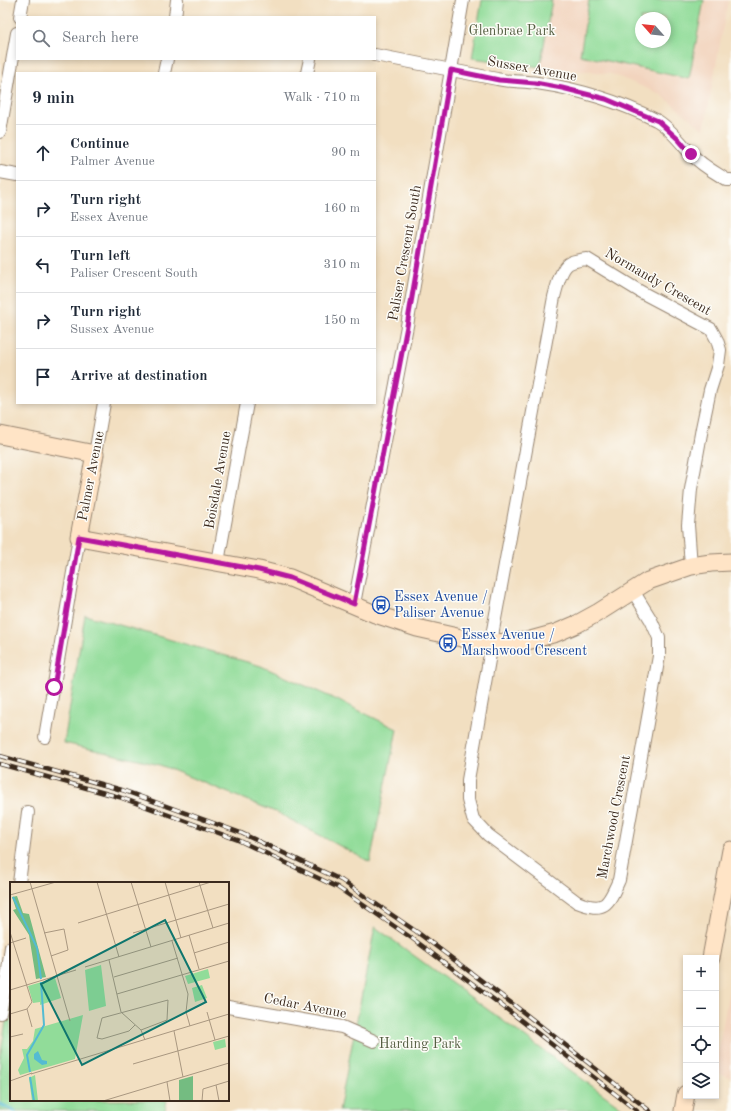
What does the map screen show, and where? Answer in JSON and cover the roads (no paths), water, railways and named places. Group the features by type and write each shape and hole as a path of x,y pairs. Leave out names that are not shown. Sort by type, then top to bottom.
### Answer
{"street":[{"path":"20,16 23,0"},
{"path":"175,16 177,0"},
{"name":"Paliser Crescent South","path":"354,604 407,326 463,0"},
{"path":"0,132 16,39"},
{"name":"Sussex Avenue","path":"376,55 499,80 535,83 562,88 606,99 658,121 707,169 727,180 731,180"},
{"path":"164,72 167,60"},
{"path":"307,72 310,60"},
{"path":"0,172 16,175"},
{"name":"Normandy Crescent","path":"492,642 554,297 559,280 567,264 577,260 587,260 641,292 711,329 717,340 720,350 718,365 710,390 691,489 688,525 691,566"},
{"name":"Palmer Avenue","path":"45,737 79,537 104,404"},
{"name":"Boisdale Avenue","path":"218,562 247,404"},
{"path":"0,435 95,454"},
{"path":"79,537 259,570 290,578 375,614 417,628 466,639 492,642 527,641 556,633 599,612 648,581 691,566 731,562"},
{"name":"Marchwood Crescent","path":"492,642 468,780 468,800 473,819 488,835 577,902 590,907 601,906 610,900 619,880 659,656 659,638 651,620 633,591"},
{"path":"19,882 28,812"},
{"path":"712,955 731,850"},
{"path":"0,1013 10,952"},
{"name":"Cedar Avenue","path":"229,1007 342,1027 374,1041"},
{"path":"683,1111 685,1099"}],"waterway":[{"path":"0,1104 15,1111"}],"railway":[{"path":"0,756 122,790 241,833 341,880 417,932 514,1005 650,1111"},
{"path":"0,764 119,797 238,840 337,887 413,939 509,1011 637,1111"}],"place":[{"name":"Essex Avenue / Paliser Avenue","path":"381,605"},
{"name":"Essex Avenue / Marshwood Crescent","path":"448,643"}],"park label":[{"name":"Glenbrae Park","path":"512,31"},
{"name":"Harding Park","path":"420,1044"}]}
